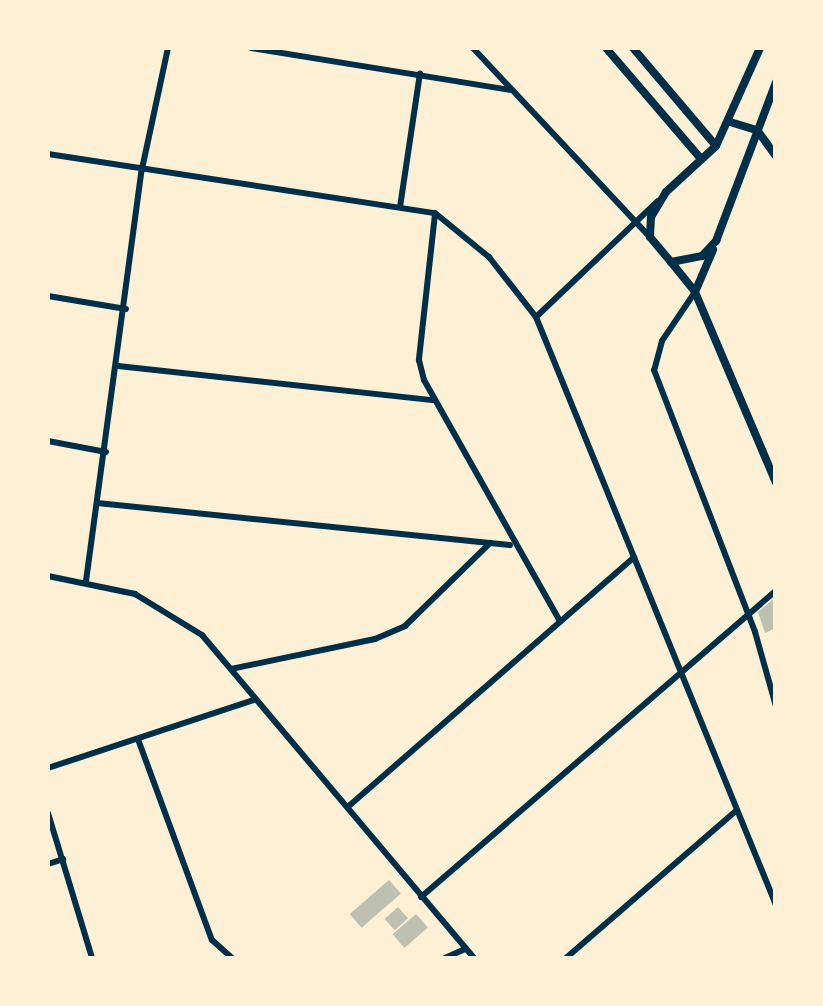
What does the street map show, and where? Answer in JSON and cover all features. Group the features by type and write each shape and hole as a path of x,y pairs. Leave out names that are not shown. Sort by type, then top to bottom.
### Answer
{"street":[{"path":"86,582 142,169 168,48"},
{"path":"251,48 510,90"},
{"path":"473,48 650,237 695,292 776,483"},
{"path":"606,48 701,159"},
{"path":"536,318 716,146 760,48"},
{"path":"625,67 637,51 716,146"},
{"path":"400,207 420,73"},
{"path":"776,82 695,292 662,341 654,370 776,706"},
{"path":"730,122 757,130 776,156"},
{"path":"48,154 435,213 488,257 536,318 776,905"},
{"path":"650,237 651,217 666,192"},
{"path":"435,213 419,360 432,400 511,545 559,620"},
{"path":"671,262 702,256 716,241"},
{"path":"48,296 126,309"},
{"path":"118,366 432,400"},
{"path":"48,440 106,452"},
{"path":"97,502 511,545"},
{"path":"230,668 375,640 405,626 490,543"},
{"path":"350,804 634,557"},
{"path":"48,576 86,582 168,609 230,668 254,700 350,804 421,897 474,958"},
{"path":"421,897 776,590"},
{"path":"48,768 140,742 254,700"},
{"path":"140,742 212,940 232,958"},
{"path":"566,958 736,812"},
{"path":"48,813 92,958"},
{"path":"48,864 63,859"},
{"path":"445,958 465,949"}],"building":[{"path":"776,597 776,628 765,633 758,612"},
{"path":"389,880 401,894 362,928 350,914"},
{"path":"398,907 408,918 395,930 385,919"},
{"path":"416,914 428,928 404,948 393,934"}]}
